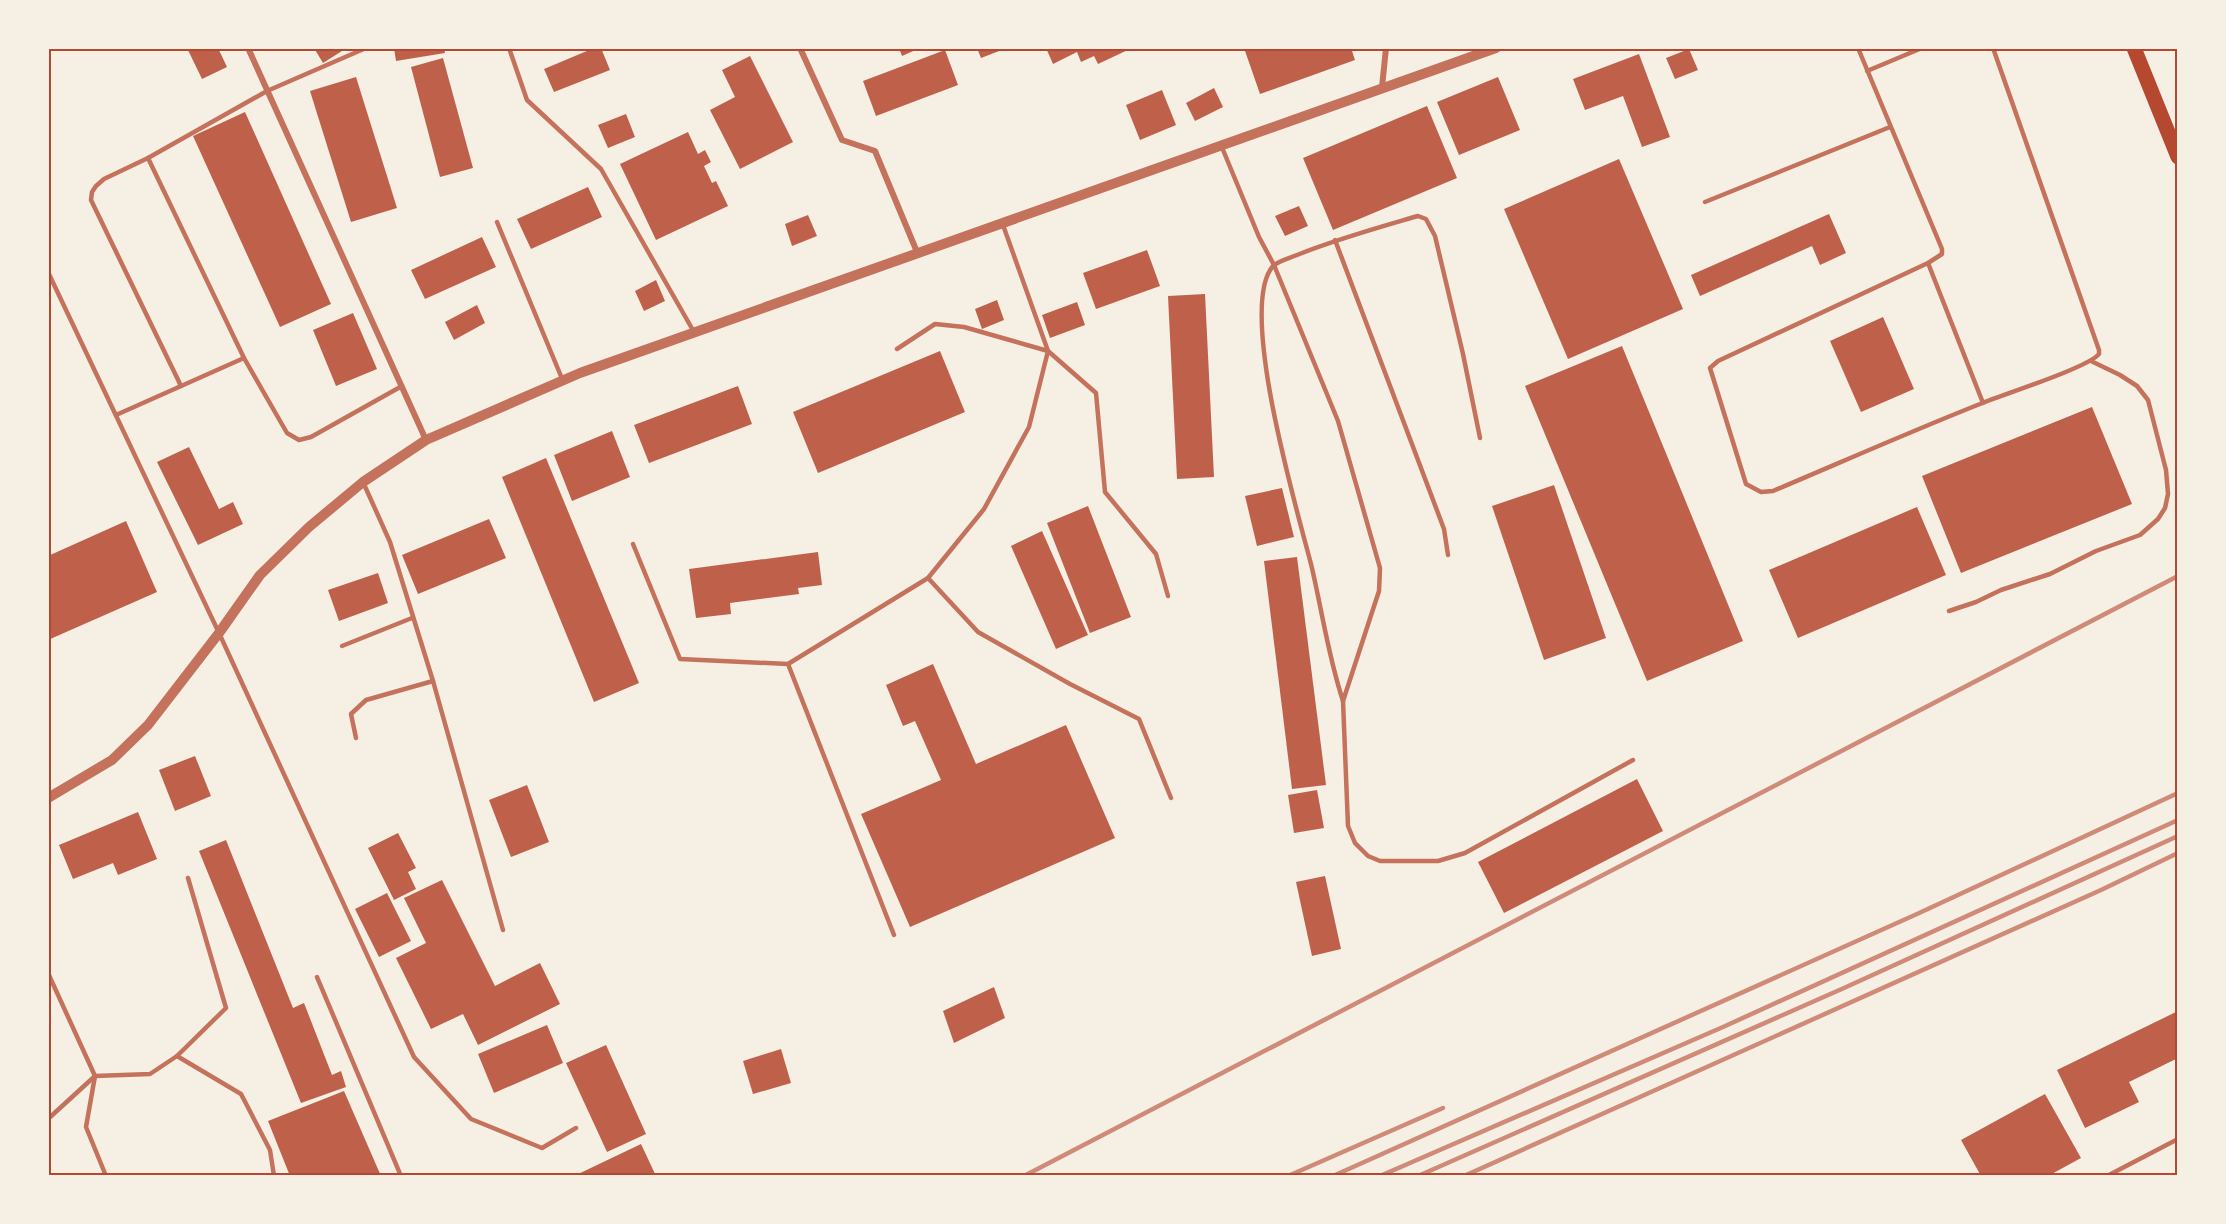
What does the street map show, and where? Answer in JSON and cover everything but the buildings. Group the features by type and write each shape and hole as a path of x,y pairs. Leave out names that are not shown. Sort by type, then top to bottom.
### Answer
{"main road":[{"path":"2134,48 2178,157"}],"street":[{"path":"248,48 426,440"},
{"path":"800,48 842,140 875,152 917,252"},
{"path":"1382,87 1386,48"},
{"path":"48,798 112,760 148,725 219,633 260,575 309,527 363,482 426,440 563,381 694,332 1496,48"}],"lane":[{"path":"181,386 91,200 92,192 104,179 148,158 267,91 366,48"},
{"path":"509,48 527,100 601,169 694,332"},
{"path":"1858,48 1942,249 1942,254 1718,361 1710,368 1746,484 1761,492 1773,491 1983,403 2091,361 2098,356 2099,350 1993,48"},
{"path":"1867,71 1922,48"},
{"path":"1705,202 1890,127"},
{"path":"1221,144 1338,421 1380,567 1379,591 1343,701"},
{"path":"148,158 244,358 287,433 299,440 311,437 402,386"},
{"path":"1480,438 1463,354 1433,229 1426,219 1418,216 1335,240 1274,265 1265,279 1261,300 1262,325 1275,424 1311,566 1333,670 1343,701 1348,826 1355,843 1368,856 1380,861 1438,861 1466,853 1633,760"},
{"path":"497,222 563,381"},
{"path":"633,544 681,659 788,664 928,578 984,508 1029,427 1048,351 1002,222"},
{"path":"1335,240 1444,529 1448,555"},
{"path":"1928,262 1983,403"},
{"path":"48,272 219,633 414,1056 471,1119 542,1148 576,1128"},
{"path":"897,349 935,324 964,327 1048,351 1096,393 1105,492 1155,554 1168,596"},
{"path":"116,415 244,358"},
{"path":"1949,611 2001,590 2050,574 2096,551 2140,535 2158,519 2165,508 2168,494 2166,470 2148,400 2137,386 2091,361"},
{"path":"363,482 390,542 433,681 503,930"},
{"path":"928,578 978,632 1070,684 1139,719 1171,798"},
{"path":"342,646 412,618"},
{"path":"788,664 894,935"},
{"path":"356,738 351,714 366,700 433,681"},
{"path":"48,1119 96,1076 150,1074 177,1056 226,1008 188,878"},
{"path":"48,973 96,1076 86,1127 106,1176"},
{"path":"317,976 401,1176"},
{"path":"177,1056 241,1095 270,1150 274,1176"},
{"path":"2107,1176 2178,1139"}],"railway":[{"path":"1024,1176 2178,576"},
{"path":"1333,1176 1917,914 2178,793"},
{"path":"1380,1176 1723,1027 2178,820"},
{"path":"1418,1176 1844,988 2178,836"},
{"path":"1464,1176 2101,890 2178,853"},
{"path":"1288,1176 1443,1108"}]}
